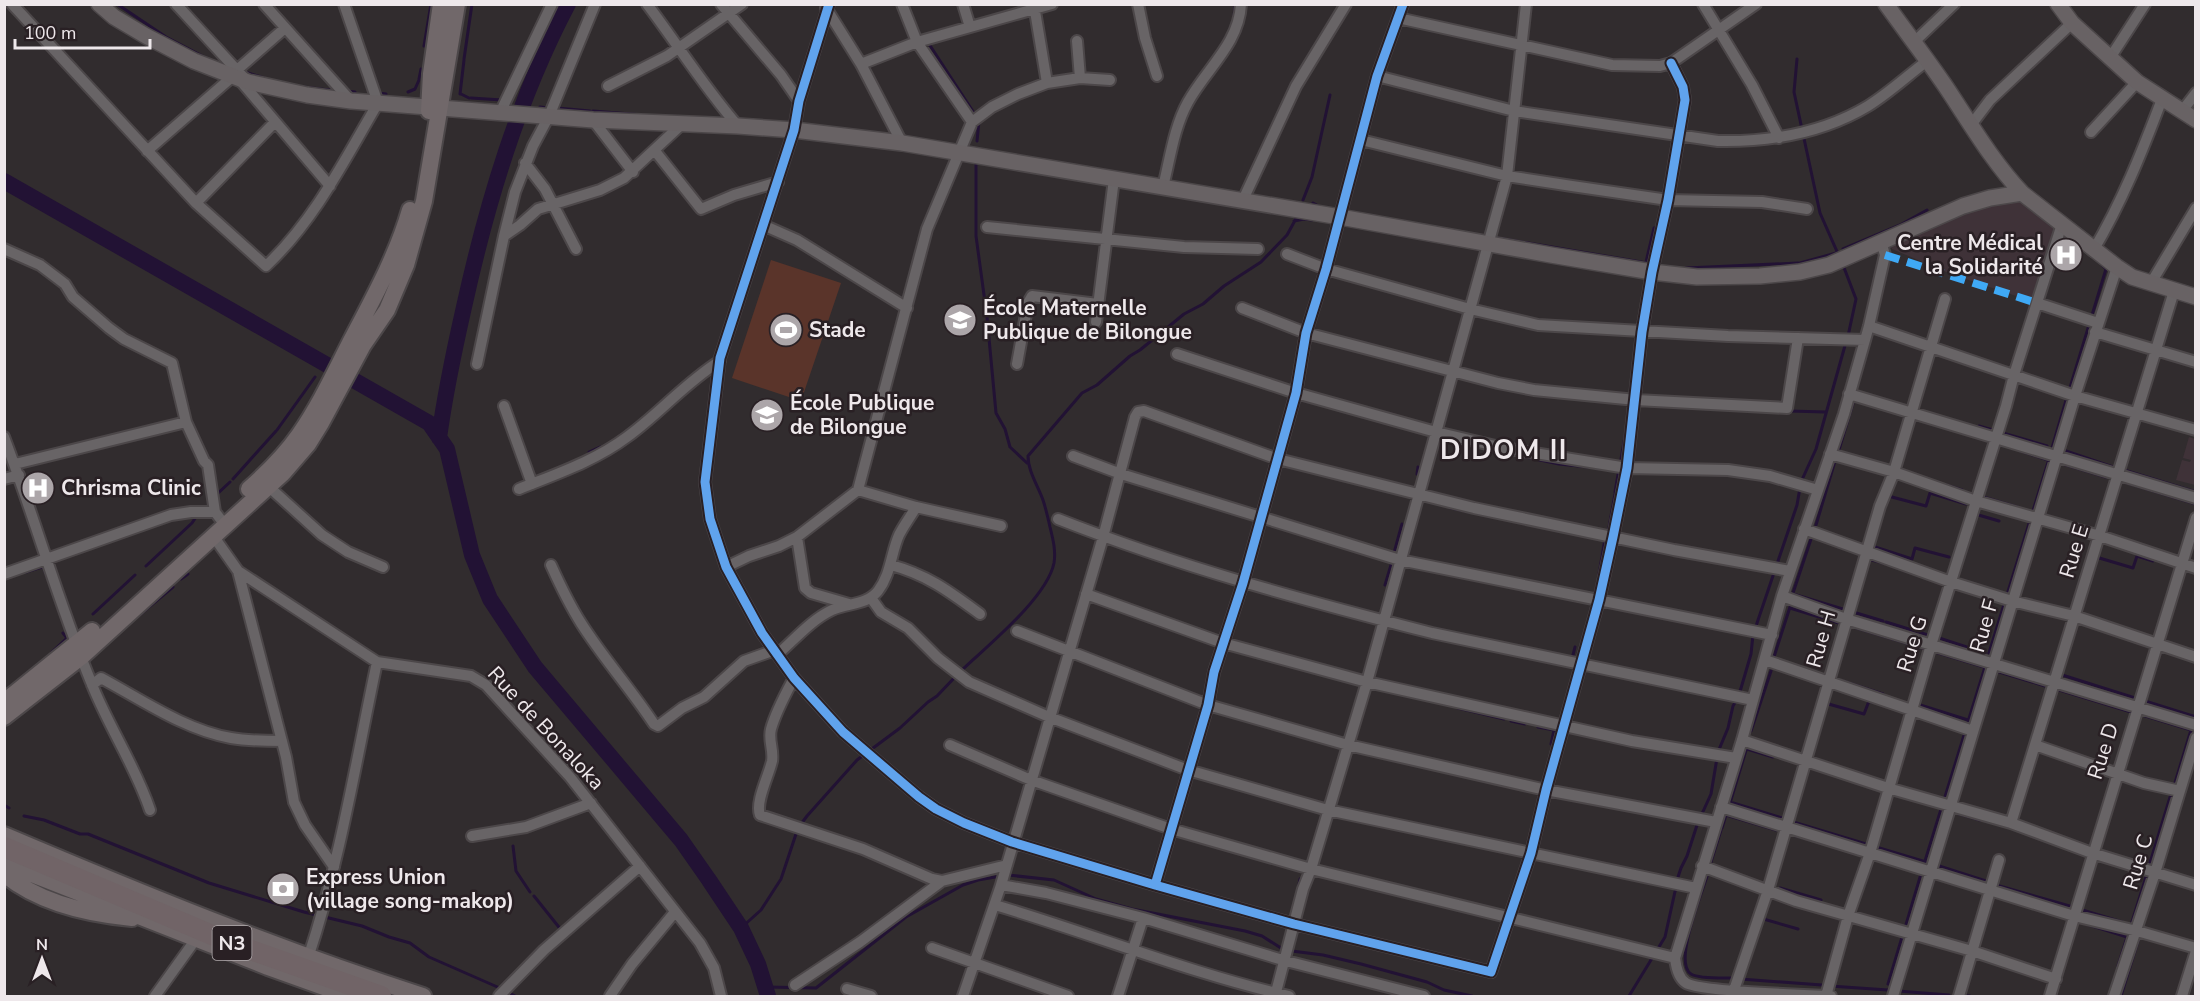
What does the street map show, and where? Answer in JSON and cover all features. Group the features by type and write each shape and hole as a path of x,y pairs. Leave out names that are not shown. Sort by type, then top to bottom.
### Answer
{"highway":[{"name":"N3","path":"4,847 231,943 381,996"}],"main road":[{"path":"99,4 114,17 166,48 239,77 307,95 351,101 593,120 794,130 902,144 1652,272 1697,277 1760,276 1800,272 1835,262 1963,206 1990,198 2022,193"},
{"path":"435,107 431,74 441,4"},
{"path":"218,523 283,473 308,444 357,342 405,225 435,107 457,4"},
{"path":"1886,4 2008,178 2022,193 2093,251 2132,277 2196,297"},
{"path":"2058,4 2072,23 2137,82 2196,120"},
{"path":"4,717 218,523 297,438 330,396"},
{"path":"4,702 79,651"},
{"path":"4,835 115,882 308,958 423,996"},
{"path":"4,863 196,939 349,996"},
{"path":"4,874 22,886 52,900 82,910 100,915 147,919"}],"street":[{"path":"264,4 351,101"},
{"path":"4,13 12,5 196,203 266,266 302,226 330,186 378,103 344,4"},
{"path":"505,113 552,4"},
{"path":"477,364 504,236 525,163 595,4"},
{"path":"647,4 680,47 713,97 738,126"},
{"path":"721,4 781,75 799,101"},
{"path":"608,86 680,47 742,4"},
{"path":"902,4 917,42 972,122"},
{"path":"963,4 969,27"},
{"path":"861,64 917,42 1034,7 1052,4"},
{"path":"1138,4 1144,38 1157,76"},
{"path":"1163,187 1181,118 1196,88 1222,56 1233,36 1241,18 1241,4"},
{"path":"1242,202 1296,86 1346,4"},
{"path":"1155,885 1208,705 1214,672 1262,519 1296,393 1306,333 1326,269 1377,76 1403,4"},
{"path":"1276,995 1303,889 1367,682 1507,176 1526,4"},
{"path":"1703,4 1752,85 1779,138"},
{"path":"1398,18 1612,65 1660,66 1671,63 1756,4"},
{"path":"1913,43 1954,4"},
{"path":"2110,58 2145,4"},
{"path":"178,5 330,186"},
{"path":"827,6 799,101 794,130 720,361 705,482 712,526 726,567 762,633 794,678 843,732 919,797 936,809 964,823 1012,842 1155,885 1294,924 1491,972 1531,853 1546,790 1599,600 1628,468 1642,332 1685,100 1683,87 1671,63"},
{"path":"827,6 861,64 902,144"},
{"path":"1034,7 1047,84"},
{"path":"1971,125 1990,100 2072,23"},
{"path":"147,151 239,77 285,28"},
{"path":"1077,41 1080,78"},
{"path":"1377,76 1514,111 1718,141 1779,138 1809,131 1866,106 1927,62"},
{"path":"726,567 797,537 858,490 927,229 972,122 992,107 1018,94 1047,84 1080,78 1110,80"},
{"path":"2091,132 2137,82"},
{"path":"2182,111 2196,93"},
{"path":"2093,251 2127,187 2162,99"},
{"path":"593,120 633,172"},
{"path":"196,203 275,122"},
{"path":"504,236 538,209 616,183 633,172 682,124"},
{"path":"1361,140 1507,176 1668,201 1762,202 1807,208"},
{"path":"655,151 701,209 734,195 778,182"},
{"path":"525,163 545,189 576,249"},
{"path":"1096,322 1114,179"},
{"path":"2151,283 2196,208"},
{"name":"Rue G","path":"1826,996 1848,916 1870,853 2014,375 2062,224"},
{"path":"763,225 797,240 907,308"},
{"path":"987,227 1184,247 1258,249"},
{"path":"1831,996 1734,990 1687,984 1680,977 1675,958 1754,700 1782,596 1830,454 1865,340 1885,255 1881,241"},
{"path":"4,249 40,265 65,284 74,297 124,339 172,363 186,422 208,465 218,523"},
{"path":"1287,254 1326,269 1470,309 1538,325 1642,332 1865,340"},
{"name":"Rue F","path":"1893,996 2037,518 2117,267"},
{"name":"Rue E","path":"2011,823 2174,291"},
{"path":"1017,364 1028,303 1032,296 1098,303"},
{"name":"Rue H","path":"1734,990 1768,890 1846,619 1880,506 1894,472 1945,299"},
{"path":"2037,303 2156,351 2196,362"},
{"path":"1242,308 1306,333 1498,383 1534,390 1636,400 1787,408 1798,339"},
{"path":"1869,326 2075,396 2196,430"},
{"path":"1177,354 1296,393 1436,432 1544,456 1628,468 1728,470 1770,476 1818,490"},
{"path":"519,489 574,467 609,449 652,418 720,361"},
{"path":"1849,394 2196,498"},
{"path":"504,406 532,484"},
{"path":"963,996 1008,865 1012,842 1138,412 1144,411 1278,459 1474,508 1790,571"},
{"path":"4,479 17,470 186,422"},
{"path":"4,437 92,685 133,766 150,810"},
{"path":"1830,454 1894,472 1976,501 2100,536 2196,568"},
{"path":"1073,456 1120,474 1400,560 1772,635"},
{"path":"268,486 322,535 348,552 383,567"},
{"path":"858,490 916,507 1001,526"},
{"path":"551,565 566,598 582,624 654,724 658,726 682,708 704,697 744,661 777,652 814,621 832,610 871,598 878,591 891,565 899,535 916,507"},
{"path":"4,574 171,515 191,512 218,523"},
{"name":"Rue D","path":"2050,996 2116,773 2139,708 2196,518"},
{"path":"1058,519 1103,537 1243,583 1432,633 1754,700"},
{"name":"Rue de Bonaloka","path":"218,523 238,571 377,662 471,676 479,680 570,777 707,953 714,968 721,996"},
{"path":"1804,529 1951,582 2012,601 2074,616 2196,657"},
{"path":"797,537 805,588 811,593 850,605"},
{"path":"891,565 932,579 980,614"},
{"path":"238,571 282,741 297,811 334,867"},
{"path":"1086,594 1223,643 1367,682 1632,741 1736,758"},
{"path":"1782,596 1846,619 2196,725"},
{"path":"871,598 881,612 908,628 938,658 962,677 1049,717 1188,770 1328,810 1696,888"},
{"path":"1017,631 1208,705 1348,745 1546,790 1716,822"},
{"path":"1765,660 1973,731"},
{"path":"308,958 334,867 377,662"},
{"path":"92,685 101,678 181,722 205,731 230,738 282,741"},
{"path":"794,678 771,728 769,742 772,762 758,812 760,815 863,849 932,879 942,881"},
{"name":"Rue C","path":"2114,996 2137,931 2196,738"},
{"path":"1742,740 1888,789 2011,823 2092,853 2196,885"},
{"path":"950,745 1031,780 1171,829 1311,869 1675,958"},
{"path":"2035,746 2144,783 2180,791"},
{"path":"472,836 526,827 591,803"},
{"path":"1721,807 2074,916 2137,931 2196,950 2182,996"},
{"path":"1959,996 1999,860"},
{"path":"795,985 860,942 942,881 1008,865"},
{"path":"499,996 544,950 640,866"},
{"path":"1702,866 1796,901 1972,951 2056,979"},
{"path":"1001,885 1032,889 1143,918 1286,961 1424,996"},
{"path":"995,905 1132,951 1276,995 1289,996"},
{"path":"610,996 632,964 675,912"},
{"path":"1118,996 1143,918"},
{"path":"155,996 196,939"},
{"path":"932,948 1068,996"},
{"path":"847,989 871,996"}],"shaded area":[{"path":"2025,188 2062,217 2034,302 1951,274 1892,249 1887,238"},
{"name":"Stade","path":"771,260 841,283 801,401 732,378"},
{"path":"2189,437 2195,439 2195,485 2176,480 2182,460 2190,462 2191,460 2183,458"}],"waterway":[{"path":"117,4 166,37 208,59"},
{"path":"424,46 431,4"},
{"path":"464,59 472,4"},
{"path":"439,438 460,323 494,190 519,114 568,4"},
{"path":"1234,17 1235,4"},
{"path":"929,44 974,113"},
{"path":"1797,59 1794,92 1820,213 1839,256"},
{"path":"460,94 464,60"},
{"path":"419,79 421,69"},
{"path":"245,72 264,78"},
{"path":"408,92 415,89 419,80"},
{"path":"303,87 338,91"},
{"path":"346,91 355,92"},
{"path":"379,93 386,94"},
{"path":"461,94 469,98"},
{"path":"1303,200 1312,177 1330,95"},
{"path":"471,98 502,100"},
{"path":"517,105 527,106"},
{"path":"540,107 549,108"},
{"path":"557,108 590,111"},
{"path":"593,111 643,115"},
{"path":"977,141 979,121"},
{"path":"976,163 976,236 987,317 996,413 1005,429 1010,447 1027,463"},
{"path":"4,181 429,423 447,449 472,555 490,599 535,667 681,840 741,928 758,964 768,996"},
{"path":"1313,203 1320,207"},
{"path":"1843,249 1900,225 1927,210"},
{"path":"961,671 1000,636 1028,606 1049,577 1054,563 1054,545 1048,517 1031,473 1028,456 1082,393 1097,385 1184,314 1203,304 1224,286 1261,262 1287,235 1298,215"},
{"path":"1294,221 1312,220"},
{"path":"1646,262 1654,228"},
{"path":"1498,238 1647,263"},
{"path":"1800,263 1836,253"},
{"path":"1686,268 1798,263"},
{"path":"1843,265 1856,299 1848,336"},
{"path":"2069,391 2106,269 2102,265"},
{"path":"1755,629 1797,505 1801,482 1816,449 1846,342"},
{"path":"277,430 315,377"},
{"path":"2052,448 2067,397"},
{"path":"1838,453 1854,400"},
{"path":"1790,411 1825,412"},
{"path":"1620,465 1627,425"},
{"path":"1979,426 2047,446"},
{"path":"233,479 276,431"},
{"path":"589,452 600,447"},
{"path":"2064,448 2063,450 2113,467"},
{"path":"2021,451 2048,460"},
{"path":"1521,456 1588,467"},
{"path":"1989,653 2049,459"},
{"path":"1816,525 1835,461"},
{"path":"2059,464 2106,477"},
{"path":"1417,474 1418,467"},
{"path":"1615,492 1619,469"},
{"path":"2124,470 2196,492"},
{"path":"2118,480 2196,504"},
{"path":"215,496 230,482"},
{"path":"1946,485 1962,490"},
{"path":"1888,496 1926,506 1930,493 1966,504"},
{"path":"1608,533 1615,494"},
{"path":"1980,496 2017,507"},
{"path":"1451,508 1470,512"},
{"path":"146,566 192,523 198,514"},
{"path":"1975,514 1999,521"},
{"path":"1394,553 1402,524"},
{"path":"1599,574 1605,539"},
{"path":"1792,596 1811,539"},
{"path":"1872,546 1912,559 1915,548 1949,557"},
{"path":"2096,557 2133,568 2137,556 2153,561"},
{"path":"1868,559 1887,564"},
{"path":"1385,585 1391,565"},
{"path":"26,572 42,567"},
{"path":"44,569 47,577"},
{"path":"181,579 188,574"},
{"path":"93,614 135,575"},
{"path":"1594,597 1598,581"},
{"path":"138,616 173,587"},
{"path":"1793,594 1846,610"},
{"path":"1775,660 1773,660 1790,607"},
{"path":"1790,608 1842,624"},
{"path":"1853,612 1883,621"},
{"path":"1886,622 1928,635"},
{"path":"1847,625 1926,649"},
{"path":"52,652 67,638 63,633"},
{"path":"1739,695 1751,654 1753,635"},
{"path":"1936,637 1985,653"},
{"path":"1572,659 1575,647"},
{"path":"1932,651 1984,667"},
{"path":"1967,725 1985,667"},
{"path":"1751,731 1771,671"},
{"path":"1996,671 2045,686"},
{"path":"2059,674 2135,698"},
{"path":"741,928 761,910 781,879 798,828 807,816 857,760 900,728 956,676"},
{"path":"1839,680 1883,694"},
{"path":"2056,689 2131,712"},
{"path":"1701,816 1711,794 1718,752 1736,701"},
{"path":"1825,703 1864,714 1869,701 1872,702"},
{"path":"2145,701 2196,717"},
{"path":"1917,704 1968,720"},
{"path":"1458,708 1504,719"},
{"path":"2139,714 2191,730"},
{"path":"1511,721 1525,724"},
{"path":"1538,727 1554,730 1551,744"},
{"path":"2174,786 2191,730"},
{"path":"1944,800 1965,732"},
{"path":"1730,803 1747,747"},
{"path":"1747,749 1773,757"},
{"path":"2149,866 2171,794"},
{"path":"1730,802 1782,818"},
{"path":"4,805 9,808"},
{"path":"1925,861 1942,806"},
{"path":"1953,812 1980,820"},
{"path":"1726,815 1776,830"},
{"path":"1722,828 1726,815"},
{"path":"24,816 44,820 80,834 88,834 209,883 304,912 362,926 410,943 429,957 502,989"},
{"path":"1790,821 1866,844"},
{"path":"1677,880 1698,822"},
{"path":"1710,865 1721,830"},
{"path":"1786,833 1815,841"},
{"path":"513,846 516,871 530,892"},
{"path":"1876,847 1926,862"},
{"path":"1936,865 1989,882"},
{"path":"1905,928 1921,874 1918,873"},
{"path":"1008,875 1054,880 1096,899 1132,909 1245,931 1262,936 1284,950 1323,955 1361,964 1427,982 1444,990 1472,996"},
{"path":"766,987 816,988 906,917 963,885 1001,876"},
{"path":"1707,876 1690,927 1685,956 1686,967 1691,974 1700,977 1733,978"},
{"path":"2131,925 2146,877"},
{"path":"1298,889 1300,879"},
{"path":"1996,885 2073,907"},
{"path":"1629,996 1665,937 1676,887"},
{"path":"1780,888 1821,900"},
{"path":"534,896 562,931"},
{"path":"2079,909 2122,922"},
{"path":"1760,918 1798,929"},
{"path":"2080,922 2127,937 2118,966"},
{"path":"1888,984 1903,934"},
{"path":"2121,996 2140,935"},
{"path":"2014,960 2027,964"},
{"path":"1740,979 1822,985"},
{"path":"1830,986 1888,990"},
{"path":"1898,991 1949,995"},
{"path":"507,992 515,996"},
{"path":"1961,996 1970,996"}],"marked path":[{"path":"1885,255 2037,303"}],"cycle path":[{"path":"829,4 799,101 794,130 720,358 705,482 710,519 726,567 762,633 794,678 843,732 919,797 936,809 964,823 1012,842 1155,885 1208,705 1214,672 1243,583 1296,393 1306,333 1326,269 1377,76 1403,4"},
{"path":"1155,885 1294,924 1491,972 1531,853 1546,790 1599,600 1627,468 1642,332 1685,100 1683,87 1671,63"}],"place":[{"name":"Centre Médical la Solidarité","path":"2066,255"},
{"name":"École Maternelle Publique de Bilongue","path":"960,320"},
{"name":"Stade","path":"786,330"},
{"name":"École Publique de Bilongue","path":"767,415"},
{"name":"Chrisma Clinic","path":"38,488"},
{"name":"Express Union (village song-makop)","path":"283,889"}],"district":[{"name":"DIDOM II","path":"1504,450"}]}
